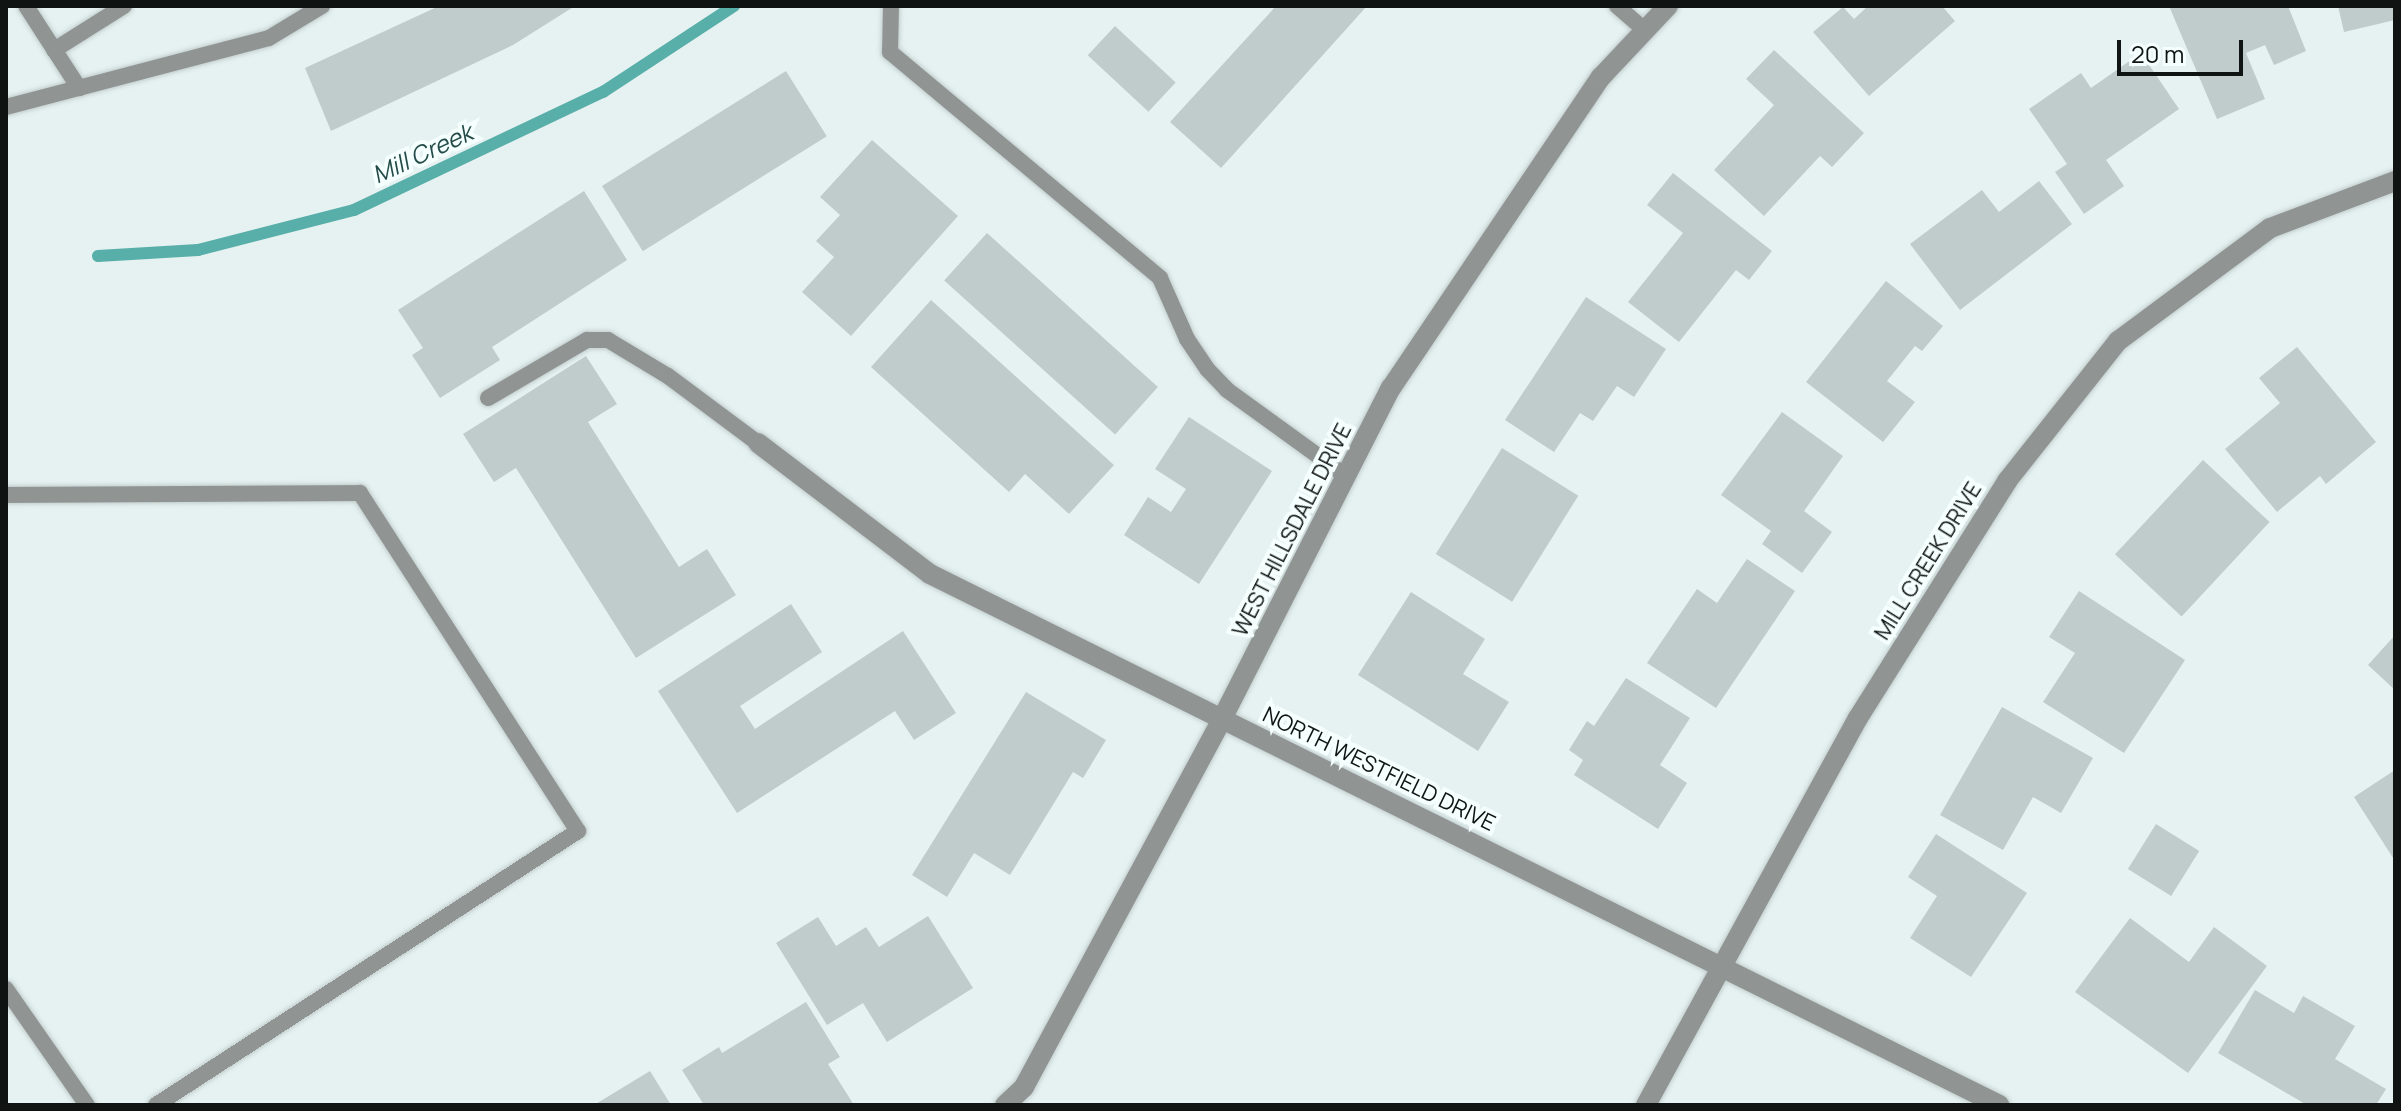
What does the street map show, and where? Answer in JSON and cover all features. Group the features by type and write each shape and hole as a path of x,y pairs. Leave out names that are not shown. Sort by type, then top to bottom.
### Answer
{"street":[{"name":"WEST HILLSDALE DRIVE","path":"1005,1105 1024,1087 1222,719 1391,388 1601,77 1668,6"},
{"name":"MILL CREEK DRIVE","path":"1646,1105 1858,718 1990,508 2118,341 2270,228 2395,181"},
{"name":"NORTH WESTFIELD DRIVE","path":"758,443 930,574 1723,965 1999,1105"}],"lane":[{"path":"26,6 79,88"},
{"path":"54,50 124,6"},
{"path":"6,107 269,38 322,6"},
{"path":"891,6 890,52 1160,278 1187,339 1208,370 1227,390 1346,476"},
{"path":"1617,6 1645,30"},
{"path":"488,398 587,340 608,340 668,376 758,443"},
{"path":"6,495 360,493 578,831 156,1105"},
{"path":"6,989 87,1105"}],"building":[{"path":"439,6 575,6 513,45 331,131 305,68"},
{"path":"1276,6 1367,6 1221,168 1170,122"},
{"path":"1868,6 1942,6 1955,21 1869,96 1813,32 1843,7 1854,19"},
{"path":"2169,6 2288,6 2306,51 2274,65 2265,45 2246,53 2265,99 2217,119"},
{"path":"2338,6 2395,6 2395,20 2344,32"},
{"path":"1115,26 1176,83 1148,112 1088,55"},
{"path":"1774,50 1864,133 1832,167 1820,156 1764,216 1714,170 1774,105 1746,79"},
{"path":"2141,53 2179,109 2106,160 2124,186 2084,214 2055,172 2067,164 2029,109 2081,73 2091,88"},
{"path":"786,71 827,136 643,251 602,186"},
{"path":"872,140 958,216 851,336 802,292 834,257 816,241 840,215 820,197"},
{"path":"1673,173 1772,251 1749,280 1736,270 1679,342 1628,302 1683,233 1647,205"},
{"path":"2039,181 2072,224 1960,310 1910,244 1982,190 1999,212"},
{"path":"584,191 627,260 492,347 500,360 440,398 412,355 423,348 398,310"},
{"path":"987,233 1158,387 1115,434 944,281"},
{"path":"1886,281 1943,326 1922,351 1915,346 1887,381 1915,402 1883,442 1806,382"},
{"path":"1586,297 1666,349 1634,397 1617,386 1593,421 1580,413 1554,452 1505,420"},
{"path":"931,300 1114,465 1069,514 1025,474 1009,492 871,367"},
{"path":"2297,347 2376,442 2326,484 2320,476 2277,512 2225,449 2280,403 2259,378"},
{"path":"586,356 617,404 588,422 679,567 707,549 736,595 636,658 516,468 494,482 463,434"},
{"path":"1782,412 1843,456 1804,511 1832,532 1802,573 1762,544 1771,531 1721,495"},
{"path":"1189,417 1272,471 1199,584 1124,535 1148,497 1171,512 1186,489 1155,469"},
{"path":"1502,448 1578,496 1512,602 1436,554"},
{"path":"2203,460 2270,522 2182,616 2115,554"},
{"path":"1747,559 1795,591 1716,708 1647,663 1697,589 1717,603"},
{"path":"2079,591 2185,660 2124,753 2043,702 2075,653 2049,637"},
{"path":"1411,592 1485,639 1463,674 1509,702 1478,751 1358,675"},
{"path":"791,604 822,652 740,706 755,729 903,631 956,713 914,740 895,711 737,813 658,691"},
{"path":"2395,635 2395,690 2368,665"},
{"path":"1626,678 1690,718 1660,765 1687,783 1658,829 1574,775 1583,760 1569,750 1587,721 1594,726"},
{"path":"1026,692 1106,740 1083,778 1073,772 1010,875 974,853 947,897 912,875"},
{"path":"2002,707 2093,758 2061,813 2033,797 2003,850 1940,815"},
{"path":"2395,770 2395,861 2354,797"},
{"path":"2156,824 2199,851 2171,896 2128,869"},
{"path":"1936,834 2027,893 1971,977 1910,938 1937,896 1908,877"},
{"path":"928,916 973,988 887,1042 863,1003 827,1025 776,943 818,917 836,946 866,927 879,947"},
{"path":"2130,918 2189,962 2214,927 2267,966 2188,1073 2075,992"},
{"path":"2255,990 2294,1013 2303,996 2355,1026 2335,1059 2386,1089 2376,1105 2307,1105 2218,1053"},
{"path":"806,1002 840,1057 828,1064 854,1105 704,1105 682,1070 719,1047 722,1053"},
{"path":"650,1071 671,1105 594,1105"}],"waterway":[{"name":"Mill Creek","path":"98,256 198,250 354,210 603,92 734,6"}]}
